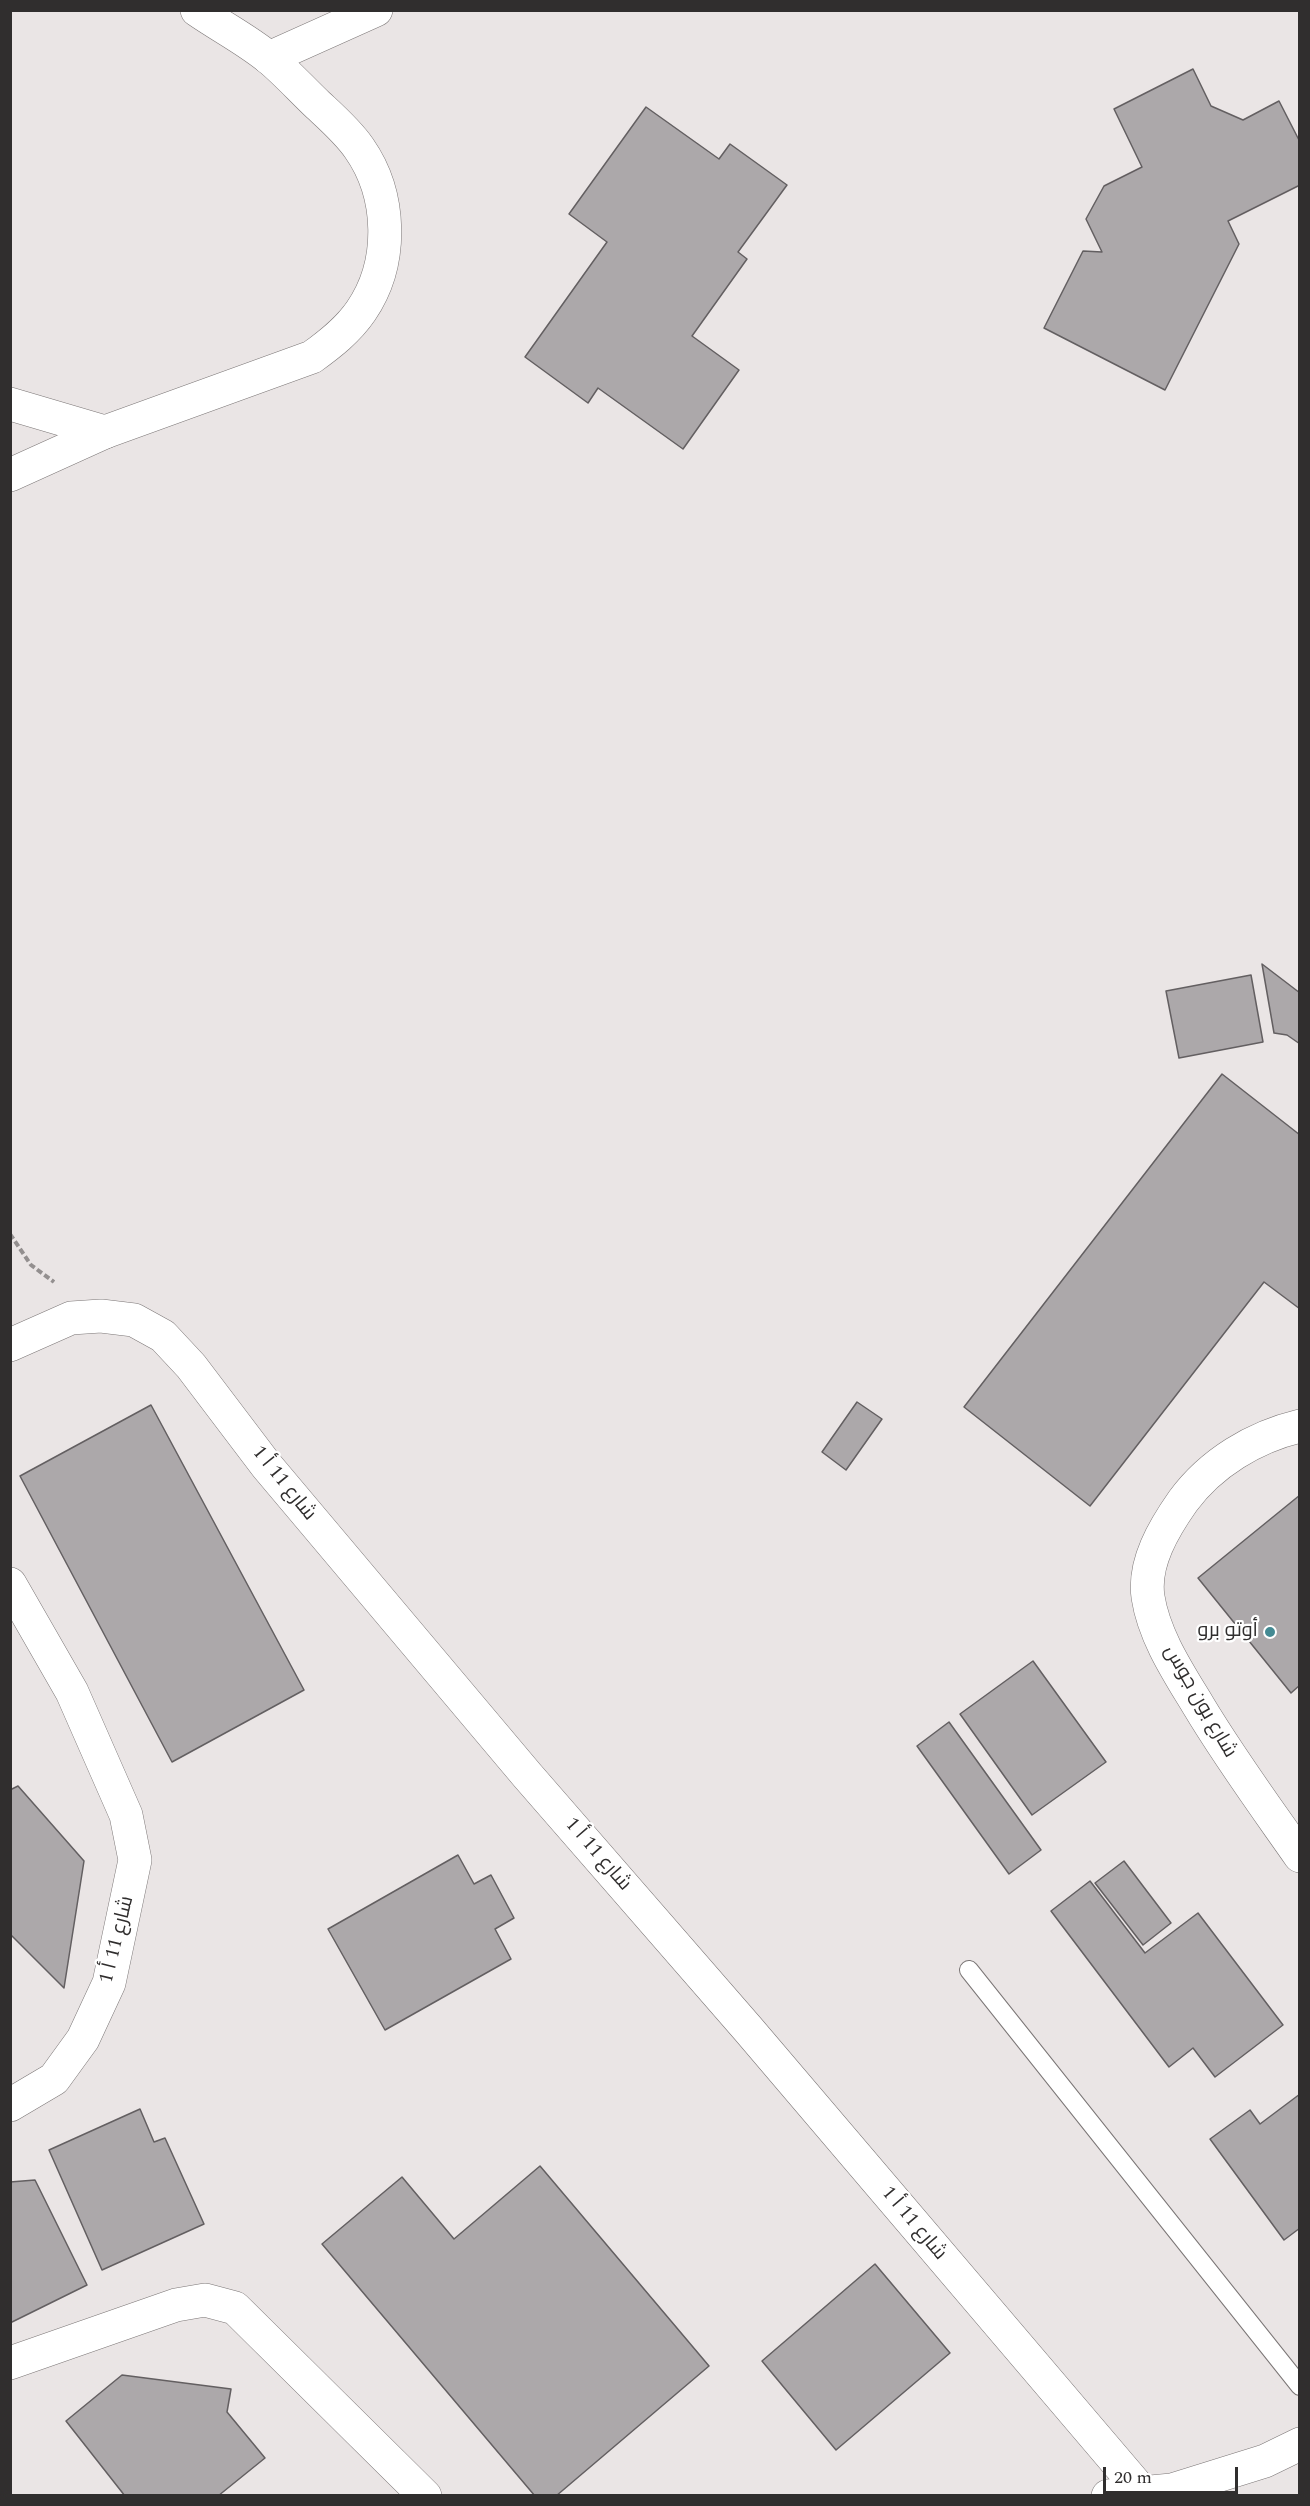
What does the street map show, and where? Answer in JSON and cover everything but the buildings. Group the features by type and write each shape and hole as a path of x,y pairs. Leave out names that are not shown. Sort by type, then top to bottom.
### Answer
{"street":[{"path":"10,475 105,432 312,357 339,336 362,310 377,280 385,246 384,211 376,178 359,147 269,58 197,10"},
{"path":"269,58 376,10"},
{"path":"10,404 105,432"},
{"name":"شارع 11 أ 1","path":"10,1345 71,1318 100,1316 134,1320 163,1336 191,1366 266,1465 527,1775 748,2029 1160,2493"},
{"name":"شارع بون جوس","path":"1299,1426 1249,1445 1218,1465 1194,1486 1173,1515 1159,1540 1150,1565 1148,1596 1169,1657 1224,1748 1299,1856"},
{"name":"شارع 11 أ 1","path":"10,1584 72,1692 126,1815 135,1860 109,1983 83,2039 54,2079 10,2105"},
{"path":"10,2363 176,2305 206,2300 235,2308 258,2328 425,2496"},
{"path":"1108,2496 1160,2493 1265,2461 1299,2444"}],"lane":[{"path":"969,1970 1299,2386"}],"path":[{"path":"10,1234 31,1265 100,1316"}],"place":[{"name":"أوتو برو","path":"1270,1632"}]}
